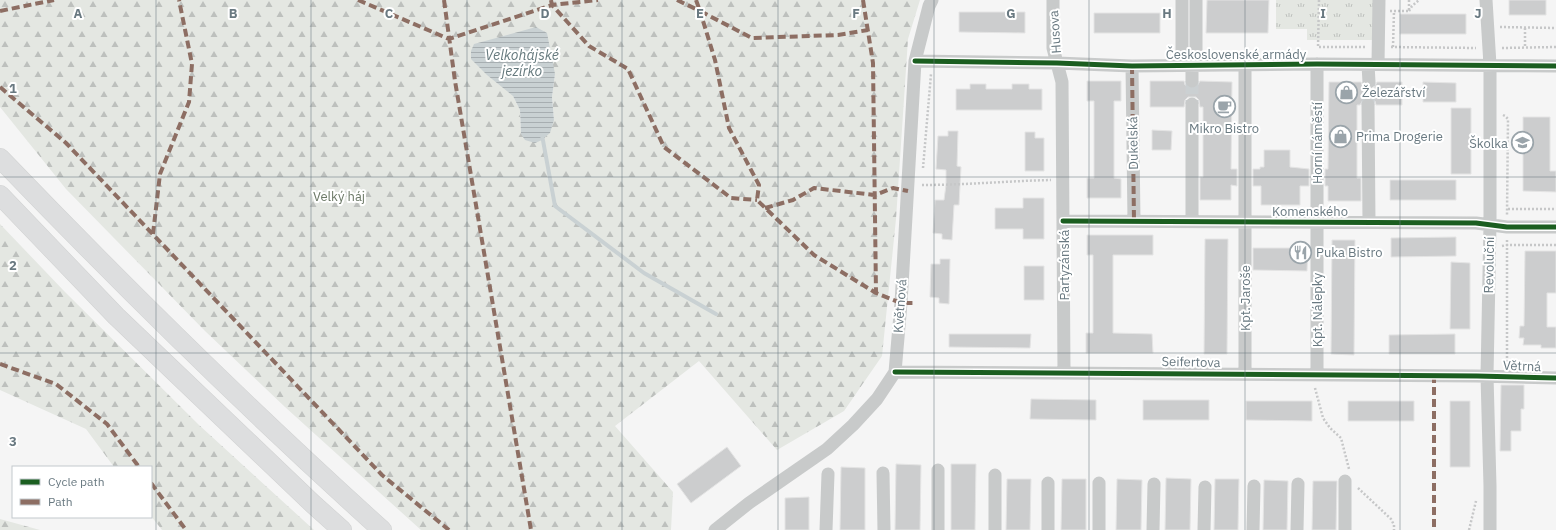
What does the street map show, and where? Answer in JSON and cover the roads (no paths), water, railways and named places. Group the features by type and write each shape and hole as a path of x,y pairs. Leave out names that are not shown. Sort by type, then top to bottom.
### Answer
{"highway":[{"path":"0,158 133,294 329,483 382,530"},
{"path":"0,195 116,316 342,530"}],"street":[{"name":"Květnová","path":"715,530 749,503 827,449 854,425 877,399 895,372 902,296 915,61 928,6 932,0"},
{"name":"Husova","path":"1053,0 1053,48 1057,63"},
{"path":"1182,0 1192,81"},
{"path":"1190,65 1196,0"},
{"name":"Revoluční","path":"1486,0 1497,46 1494,65 1487,376 1490,530"},
{"path":"1368,82 1378,47 1379,5"},
{"name":"Československé armády","path":"915,61 1057,63 1132,66 1317,64 1556,66"},
{"name":"Partyzánská","path":"1057,63 1062,82 1064,372"},
{"name":"Horní náměstí","path":"1317,64 1317,222"},
{"path":"1244,222 1245,65"},
{"name":"Dukelská","path":"1132,66 1134,221"},
{"path":"1192,104 1192,221"},
{"path":"1368,105 1369,222"},
{"name":"Komenského","path":"1063,221 1476,223 1507,227 1556,227"},
{"name":"Kpt. Jaroše","path":"1244,222 1245,374"},
{"name":"Kpt. Nálepky","path":"1315,380 1317,222"},
{"name":"Seifertova","path":"895,372 1245,374 1315,380 1487,376"},
{"name":"Větrná","path":"1487,376 1556,378"},
{"path":"938,470 938,530"},
{"path":"826,530 828,474"},
{"path":"883,474 884,530"},
{"path":"995,475 995,530"},
{"path":"1345,530 1351,481"},
{"path":"1048,483 1048,530"},
{"path":"1098,530 1099,483"},
{"path":"1153,530 1154,484"},
{"path":"1297,530 1298,484"},
{"path":"1253,530 1254,486"},
{"path":"1204,530 1205,487"}],"water":[{"name":"Velkohájské jezírko","path":"536,27 547,33 555,74 552,97 554,120 550,133 542,140 535,143 525,140 521,134 520,110 513,96 487,75 471,59 471,51 474,44"}],"waterway":[{"path":"542,135 555,206 644,273 716,314"}],"tunnel":[{"path":"1192,81 1192,104"},
{"path":"1368,105 1369,82"}],"place":[{"name":"Železářství","path":"1347,92"},
{"name":"Mikro Bistro","path":"1224,106"},
{"name":"Prima Drogerie","path":"1340,136"},
{"name":"Školka","path":"1523,143"},
{"name":"Puka Bistro","path":"1300,252"}],"park label":[{"name":"Velký háj","path":"339,196"}]}
